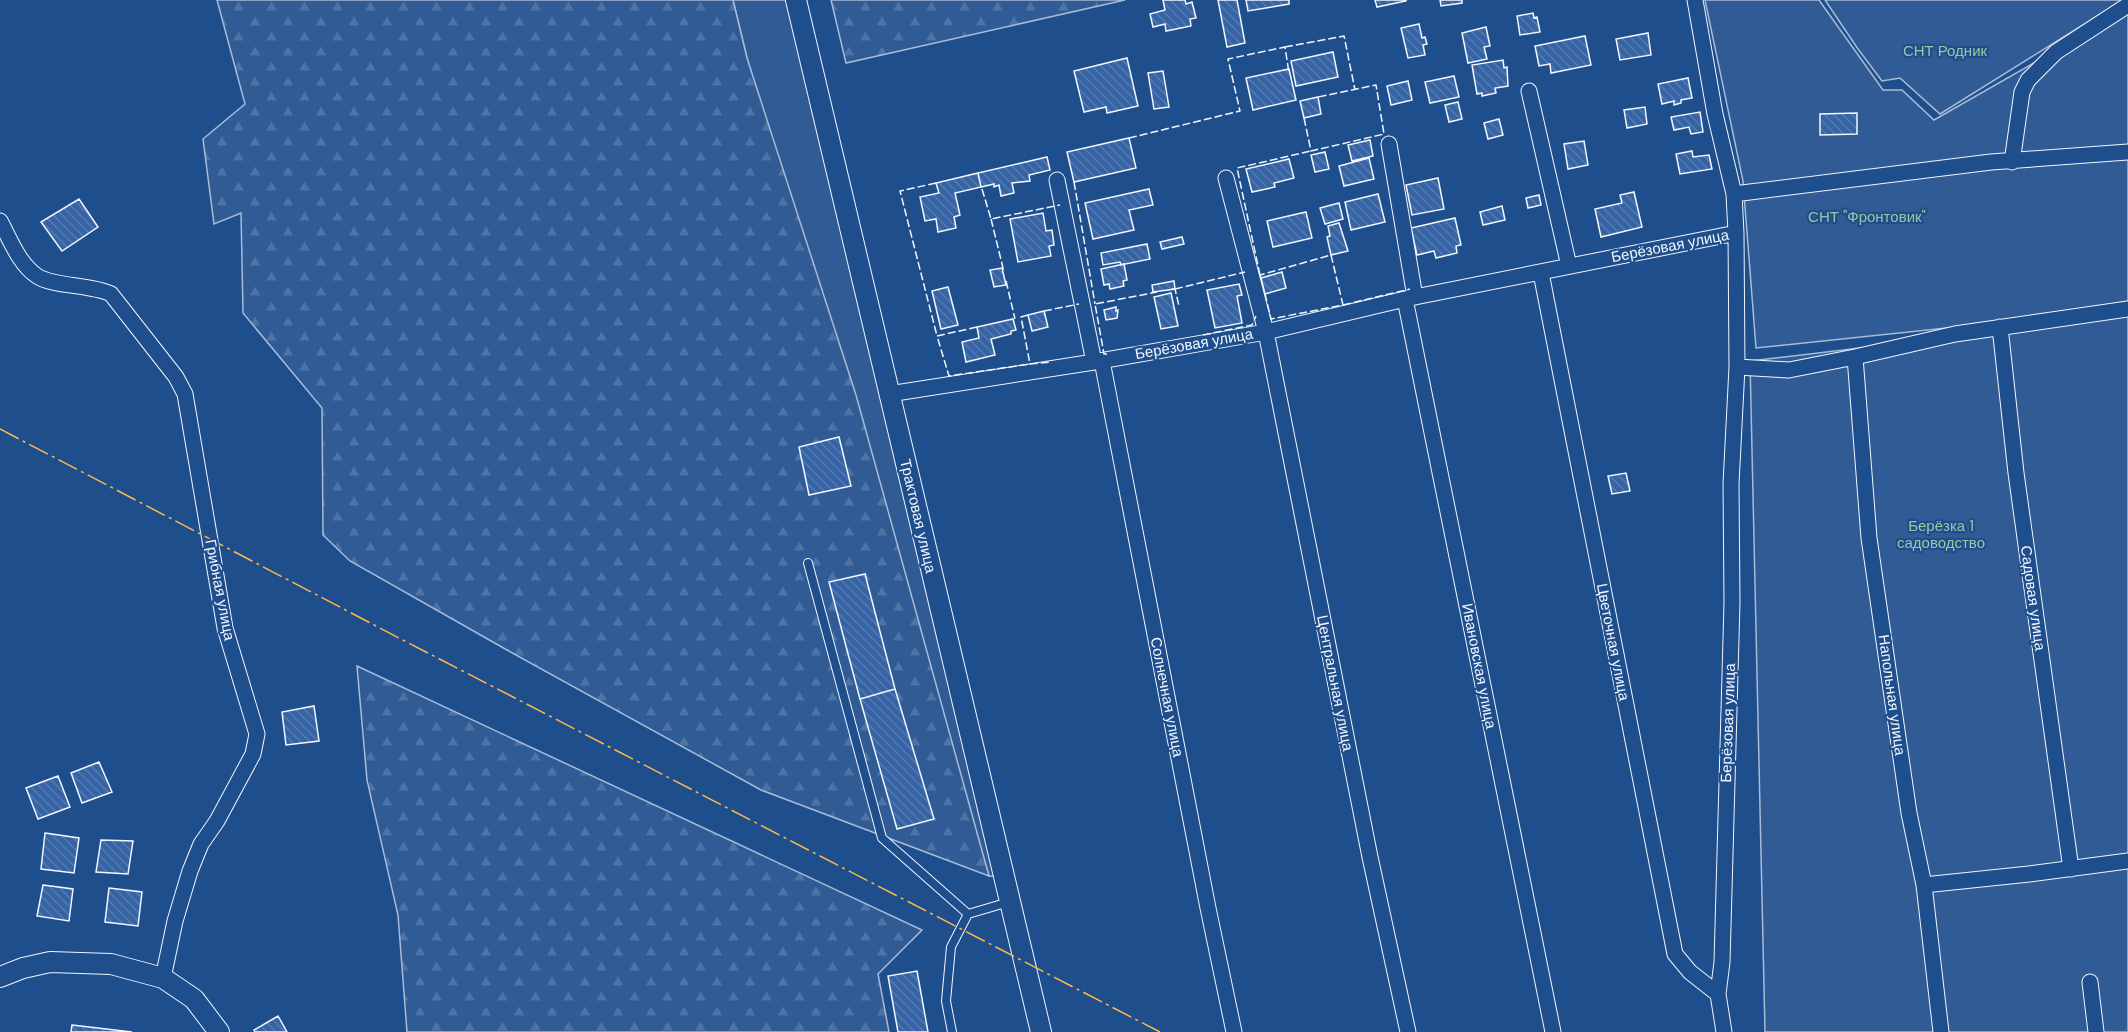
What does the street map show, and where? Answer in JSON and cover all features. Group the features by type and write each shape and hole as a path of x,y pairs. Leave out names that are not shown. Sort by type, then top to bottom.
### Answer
{"street":[{"name":"Трактовая улица","path":"796,0 1041,1032"},
{"path":"1695,0 1714,114 1734,194 1736,233"},
{"path":"2012,162 2022,92 2028,80 2056,52 2128,5"},
{"path":"1529,91 1569,266"},
{"name":"Ивановская улица","path":"1389,144 1410,298 1553,1032"},
{"path":"1734,194 1991,162 2128,152"},
{"name":"Центральная улица","path":"1226,178 1266,332 1370,857 1408,1032"},
{"name":"Солнечная улица","path":"1058,180 1098,362 1234,1032"},
{"name":"Грибная улица","path":"0,220 28,267 37,277 100,289 111,294 176,378 185,394 225,628 257,734 253,754 217,821 201,844 190,871 175,921 163,978"},
{"name":"Берёзовая улица","path":"889,394 1098,362 1266,332 1410,298 1736,233 1737,367 1731,484 1732,602 1722,962 1718,994 1724,1032"},
{"name":"Цветочная улица","path":"1540,273 1675,954 1690,972 1718,994"},
{"path":"1737,367 1789,370 1955,334 2128,309"},
{"name":"Садовая улица","path":"2000,327 2016,472 2071,869"},
{"name":"Напольная улица","path":"1855,357 1869,538 1909,813 1924,885 1941,1032"},
{"path":"1924,885 2128,861"},
{"path":"0,976 50,962 111,964 163,978 194,999 219,1032"},
{"path":"2090,982 2096,1032"}],"lane":[{"path":"808,563 882,838 968,914"},
{"path":"952,1032 946,1001 951,947 968,914 1010,902"}],"shaded area":[{"path":"733,0 789,0 1003,877 989,876 747,58"},
{"name":"СНТ \"Фронтовик\"","path":"1705,0 1819,0 1883,90 1902,90 1934,120 2128,9 2128,309 1756,348 1743,181"},
{"name":"СНТ Родник","path":"1825,0 2123,0 1940,114 1900,78 1882,81"},
{"name":"Берёзка 1 садоводство","path":"2128,316 2128,1032 1765,1032 1750,361"}],"green space":[{"path":"217,0 733,0 747,58 856,395 989,876 761,790 350,561 323,535 322,408 243,313 241,213 214,224 203,139 245,104"},
{"path":"831,0 1125,0 846,63"},
{"path":"357,666 922,930 878,974 889,1032 407,1032 398,915 367,780"}],"building":[{"path":"1163,0 1185,0 1186,4 1192,2 1196,18 1190,19 1191,26 1166,31 1165,24 1153,27 1150,14 1165,10"},
{"path":"1218,0 1237,0 1245,43 1227,47"},
{"path":"1246,0 1289,0 1289,4 1248,11"},
{"path":"1375,0 1406,0 1406,1 1377,7"},
{"path":"1440,0 1462,0 1462,3 1441,6"},
{"path":"1533,13 1534,18 1537,17 1540,32 1520,35 1517,16"},
{"path":"1419,24 1422,38 1425,37 1427,44 1423,45 1425,55 1408,58 1401,28"},
{"path":"1486,27 1490,46 1484,47 1487,59 1468,63 1462,33"},
{"path":"1648,33 1651,55 1620,60 1616,39"},
{"path":"1585,36 1591,65 1551,73 1550,64 1539,66 1535,46"},
{"path":"1333,52 1338,77 1296,86 1291,61"},
{"path":"1127,58 1138,106 1107,113 1106,107 1084,112 1074,71"},
{"path":"1503,60 1504,68 1507,67 1508,86 1495,88 1496,93 1482,96 1482,93 1477,94 1472,65"},
{"path":"1289,69 1296,100 1253,110 1246,78"},
{"path":"1163,71 1169,107 1154,109 1148,73"},
{"path":"1454,76 1459,97 1430,103 1425,82"},
{"path":"1688,78 1692,98 1681,100 1681,103 1674,105 1674,101 1662,104 1658,84"},
{"path":"1408,81 1412,100 1391,105 1387,86"},
{"path":"1318,97 1321,114 1304,118 1300,101"},
{"path":"1458,102 1462,119 1449,122 1445,105"},
{"path":"1645,107 1647,124 1627,128 1624,110"},
{"path":"1700,112 1703,132 1691,134 1689,127 1674,130 1671,117"},
{"path":"1857,113 1857,134 1820,135 1820,114"},
{"path":"1499,119 1503,135 1488,139 1484,123"},
{"path":"1129,138 1136,168 1074,182 1067,152"},
{"path":"1370,140 1373,156 1352,161 1348,145"},
{"path":"1584,141 1588,165 1568,169 1564,144"},
{"path":"1692,151 1693,157 1709,155 1712,169 1680,174 1676,154"},
{"path":"1325,152 1329,169 1315,172 1311,155"},
{"path":"1047,157 1050,170 1029,175 1030,181 1012,183 1014,193 1001,196 999,185 994,187 994,184 981,187 978,173"},
{"path":"1369,158 1374,179 1344,186 1339,166"},
{"path":"1289,159 1294,178 1274,183 1275,187 1252,192 1246,169"},
{"path":"978,173 981,187 955,193 960,215 954,217 956,228 938,232 936,219 925,221 920,197 939,193 936,183"},
{"path":"1438,178 1444,209 1412,215 1406,185"},
{"path":"1149,189 1153,205 1129,210 1134,230 1093,239 1085,203"},
{"path":"1634,192 1642,227 1601,237 1595,209 1622,203 1620,195"},
{"path":"1378,194 1385,222 1351,230 1345,202"},
{"path":"1539,195 1541,205 1528,208 1526,198"},
{"path":"79,199 98,227 62,251 41,222"},
{"path":"1339,203 1343,219 1325,224 1320,208"},
{"path":"1502,206 1505,220 1483,225 1480,212"},
{"path":"1306,212 1312,238 1273,247 1267,221"},
{"path":"1043,213 1046,231 1052,230 1054,245 1049,246 1051,256 1018,262 1010,219"},
{"path":"1455,218 1461,245 1456,246 1457,253 1436,258 1434,251 1417,255 1411,228"},
{"path":"1339,223 1348,251 1331,255 1327,237 1330,236 1328,226"},
{"path":"1182,237 1184,244 1162,249 1160,242"},
{"path":"1147,244 1150,259 1121,265 1120,262 1103,265 1101,253"},
{"path":"1124,264 1127,280 1123,281 1124,286 1110,289 1109,284 1104,285 1101,269"},
{"path":"1002,268 1006,285 994,287 990,270"},
{"path":"1282,272 1286,288 1265,294 1261,278"},
{"path":"1174,281 1175,289 1153,292 1152,285"},
{"path":"1239,284 1242,295 1237,296 1242,323 1215,328 1207,290"},
{"path":"948,287 958,325 941,329 932,291"},
{"path":"1171,293 1178,326 1161,329 1154,297"},
{"path":"1116,307 1117,318 1106,320 1104,310"},
{"path":"1044,311 1048,327 1032,331 1028,315"},
{"path":"1013,319 1016,330 1011,331 1011,334 991,339 995,355 966,362 962,342 979,338 977,327"},
{"path":"839,437 851,486 809,495 799,447"},
{"path":"1626,473 1630,491 1612,494 1608,476"},
{"path":"865,574 895,689 860,699 829,582"},
{"path":"895,689 934,819 897,829 860,699"},
{"path":"314,706 319,741 286,745 282,712"},
{"path":"99,762 112,792 82,803 71,773"},
{"path":"58,776 70,807 38,819 26,788"},
{"path":"45,833 79,838 74,873 41,869"},
{"path":"101,840 133,841 128,874 96,872"},
{"path":"43,885 73,889 69,921 37,916"},
{"path":"109,888 142,892 138,926 105,922"},
{"path":"917,971 928,1032 898,1032 888,976"},
{"path":"278,1016 287,1032 255,1032 254,1030"},
{"path":"72,1025 132,1032 71,1032"}],"fence":[{"path":"1285,47 1344,36 1355,90"},
{"path":"1129,138 1240,111 1228,59 1285,47 1289,73"},
{"path":"1304,118 1311,151 1384,134 1376,85 1318,97"},
{"path":"1260,275 1237,168 1311,151"},
{"path":"1074,182 1095,304"},
{"path":"936,183 900,191 937,336"},
{"path":"982,189 991,219 1060,205"},
{"path":"991,219 1004,272"},
{"path":"1261,278 1260,275 1331,255 1343,305 1271,319 1265,294"},
{"path":"1175,289 1245,272"},
{"path":"1006,281 1015,319"},
{"path":"1172,289 1175,289 1179,306"},
{"path":"1343,305 1410,289"},
{"path":"1107,354 1104,354 1095,304 1157,292"},
{"path":"1044,311 1079,304"},
{"path":"1028,315 1021,317 1030,364 1051,362"},
{"path":"1203,335 1252,325 1256,316"},
{"path":"977,327 937,336 949,376 1030,364"}],"power":[{"path":"0,429 1160,1032"}]}
